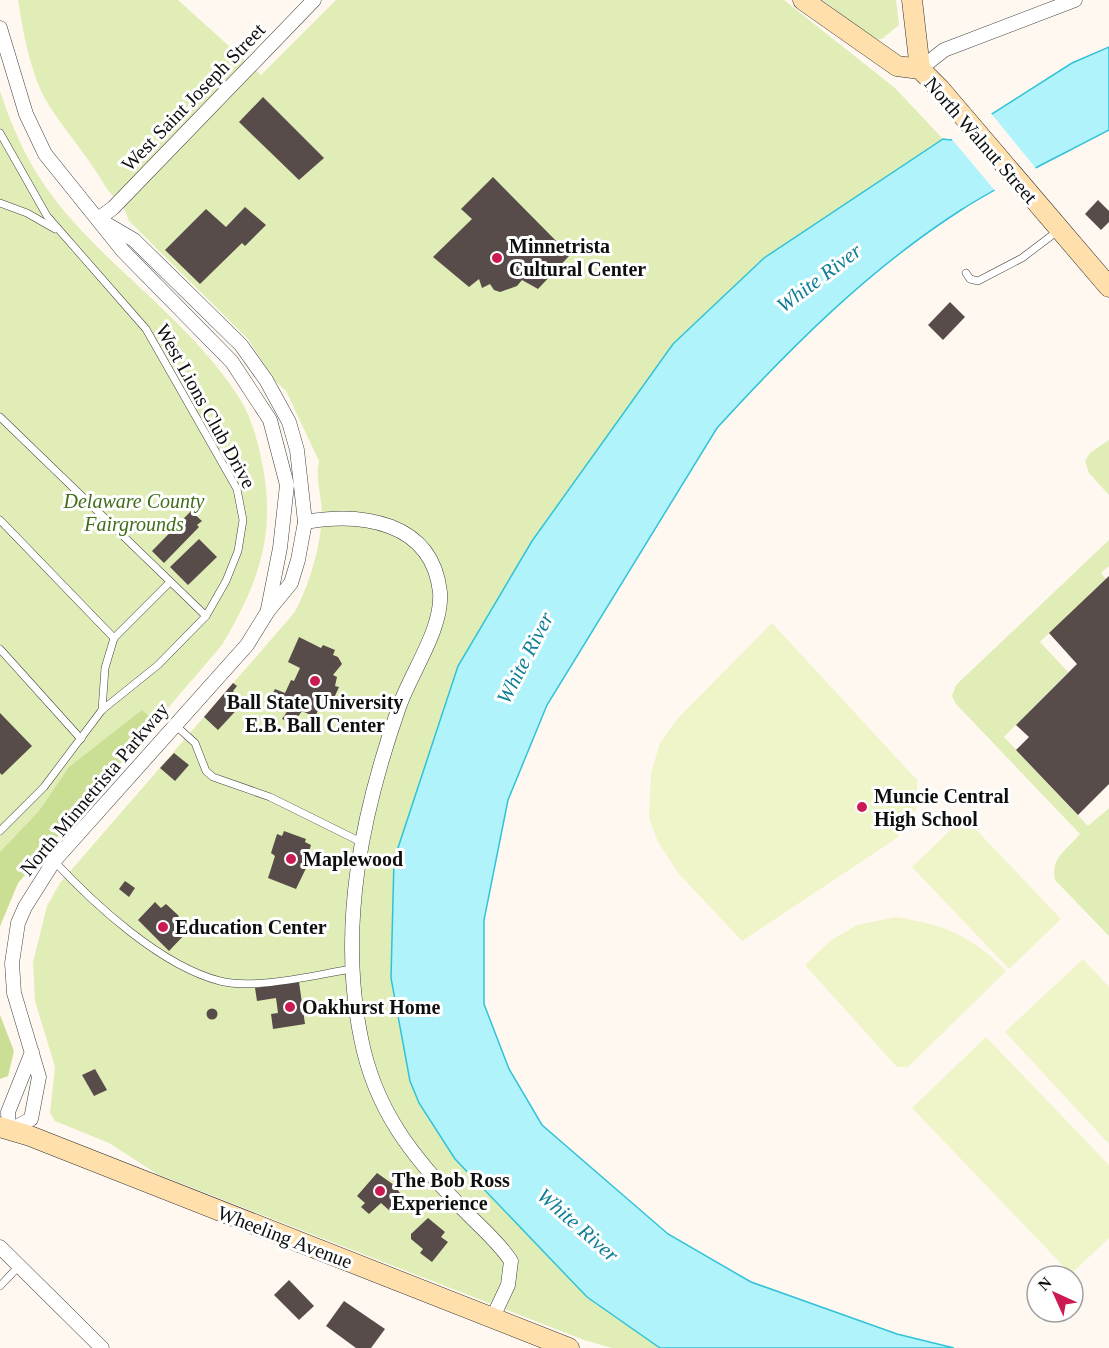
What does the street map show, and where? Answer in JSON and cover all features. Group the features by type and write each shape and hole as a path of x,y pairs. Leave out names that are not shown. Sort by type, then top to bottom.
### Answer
{"main road":[{"name":"North Walnut Street","path":"803,0 897,66 921,69 940,88 1109,287"},
{"path":"912,0 921,69"},
{"name":"Wheeling Avenue","path":"5,1129 30,1136 569,1348"}],"street":[{"name":"West Saint Joseph Street","path":"98,219 113,208 314,0"},
{"path":"921,69 944,50 1075,0"},
{"name":"North Minnetrista Parkway","path":"0,28 35,135 59,174 123,250 232,362 270,420 287,485 280,548 268,611"},
{"name":"North Minnetrista Parkway","path":"5,1129 31,1119 39,1077 14,993 12,963 15,939 25,906 54,861 174,724 234,661 268,611 291,583 305,522 297,450 288,422 255,363 212,316 134,240 98,219"},
{"path":"305,522 355,519 398,529 415,542 429,559 439,590 438,619 399,707 361,842 351,925 352,969 366,1059 381,1101 396,1130 423,1168 511,1261 508,1285 493,1317"},
{"path":"5,1129 8,1112 32,1052"},
{"path":"0,1247 94,1346"}],"lane":[{"name":"West Lions Club Drive","path":"0,133 36,201 60,232 146,329 240,496 243,520 238,551 226,581 206,616 158,665 102,711 44,787 0,831"},
{"path":"0,203 27,213 60,232"},
{"path":"966,273 970,279 978,281 1022,258 1054,225"},
{"path":"0,417 206,616"},
{"path":"0,520 114,638"},
{"path":"102,711 105,668 114,638 170,582"},
{"path":"0,649 81,739"},
{"path":"174,724 195,743 206,771 213,777 270,797 361,842"},
{"path":"54,861 127,930 174,961 219,981 240,983 276,980 352,969"},
{"path":"0,1286 19,1266"}],"green space":[{"path":"18,0 178,0 261,75 336,0 784,0 895,88 943,139 764,258 673,344 532,541 391,978 410,1081 419,1103 455,1159 587,1297 660,1348 612,1348 584,1340 157,1174 109,1143 55,1121 50,1113 55,1067 35,1001 33,962 47,906 60,883 294,613 315,559 322,514 318,476 319,461 286,391 275,381 248,339 128,220 122,206 108,191 93,166 59,120 45,98 34,71"},
{"path":"823,0 896,0 899,25 882,39 874,39"},
{"name":"Delaware County Fairgrounds","path":"0,91 31,164 67,215 199,346 243,404 253,429 264,473 267,520 265,542 253,583 222,645 18,883 0,926"},
{"path":"1109,440 1109,495 1089,473 1085,461 1090,453"},
{"path":"1109,540 1109,566 1101,573 1106,579 1040,642 1068,672 1004,737 1088,826 1109,808 1109,936 1055,880 1057,860 1080,834 956,704 952,696 956,685"},
{"path":"772,623 917,780 917,808 897,838 742,941 679,874 658,842 649,818 651,773 660,743 678,718"},
{"path":"142,710 155,722 18,883 0,926 0,852 39,811 69,767"},
{"path":"964,817 1061,919 1009,969 912,867"},
{"path":"896,917 929,924 956,934 981,948 1006,971 908,1067 897,1067 805,965 830,941 857,925"},
{"path":"1083,959 1109,987 1109,1144 1005,1032"},
{"path":"0,1015 14,1051 8,1076 0,1079"},
{"path":"986,1037 1109,1165 1109,1238 1082,1264 1061,1264 912,1108"}],"water":[{"name":"White River","path":"1109,47 1109,130 979,199 894,258 802,339 717,428 547,705 508,800 484,920 484,1004 509,1069 542,1125 668,1234 751,1282 897,1334 954,1348 660,1348 587,1297 455,1159 419,1103 410,1081 391,978 394,860 458,666 532,541 673,344 764,258 943,139 951,140 1072,63"}],"pier":[{"path":"990,112 1038,171 997,193 950,137"}],"building":[{"path":"263,97 324,158 299,180 239,122"},
{"name":"Minnetrista Cultural Center","path":"493,177 570,255 538,289 522,280 517,286 500,292 494,290 490,284 482,288 479,279 469,287 433,257 472,219 461,209"},
{"path":"1098,200 1109,211 1109,222 1101,230 1085,214"},
{"path":"245,207 266,225 245,246 242,243 200,284 165,250 206,209 226,227"},
{"path":"950,302 965,317 943,340 928,325"},
{"path":"191,511 202,521 197,525 199,527 164,563 152,551"},
{"path":"199,539 217,557 188,585 170,567"},
{"path":"1109,576 1109,784 1078,815 1016,750 1029,737 1016,725 1077,664 1049,633"},
{"name":"Ball State University E.B. Ball Center","path":"299,637 321,648 323,645 335,650 333,655 338,657 342,664 333,675 337,677 335,686 339,687 334,698 328,697 324,703 322,702 315,717 302,711 293,724 282,719 288,710 281,706 283,702 271,697 275,689 285,693 291,680 294,681 300,668 288,662"},
{"path":"233,683 237,686 233,691 244,702 218,730 204,717"},
{"path":"0,713 32,746 2,775 0,773"},
{"path":"174,753 189,765 175,781 160,768"},
{"name":"Maplewood","path":"284,831 306,839 305,842 311,845 307,858 310,860 296,889 268,878 275,856 271,853 277,834 282,836"},
{"path":"125,881 135,888 129,897 119,889"},
{"name":"Education Center","path":"155,902 161,908 166,904 179,916 174,921 186,933 169,951 138,920"},
{"name":"Oakhurst Home","path":"299,982 305,1024 273,1029 271,1014 278,1013 276,998 257,1001 255,988"},
{"path":"212,1008 218,1014 212,1020 206,1014"},
{"path":"95,1069 107,1090 94,1096 82,1075"},
{"name":"The Bob Ross Experience","path":"377,1173 394,1185 406,1201 396,1212 392,1208 390,1211 381,1203 369,1214 361,1207 365,1203 357,1196"},
{"path":"428,1218 445,1232 441,1237 448,1242 432,1262 420,1253 423,1249 411,1239 411,1234"},
{"path":"289,1280 314,1306 299,1320 274,1295"},
{"path":"344,1301 385,1329 371,1348 356,1348 326,1326"}],"place":[{"name":"Minnetrista Cultural Center","path":"497,258"},
{"name":"Ball State University E.B. Ball Center","path":"315,681"},
{"name":"Muncie Central High School","path":"862,807"},
{"name":"Maplewood","path":"291,859"},
{"name":"Education Center","path":"163,927"},
{"name":"Oakhurst Home","path":"290,1007"},
{"name":"The Bob Ross Experience","path":"380,1191"}]}
